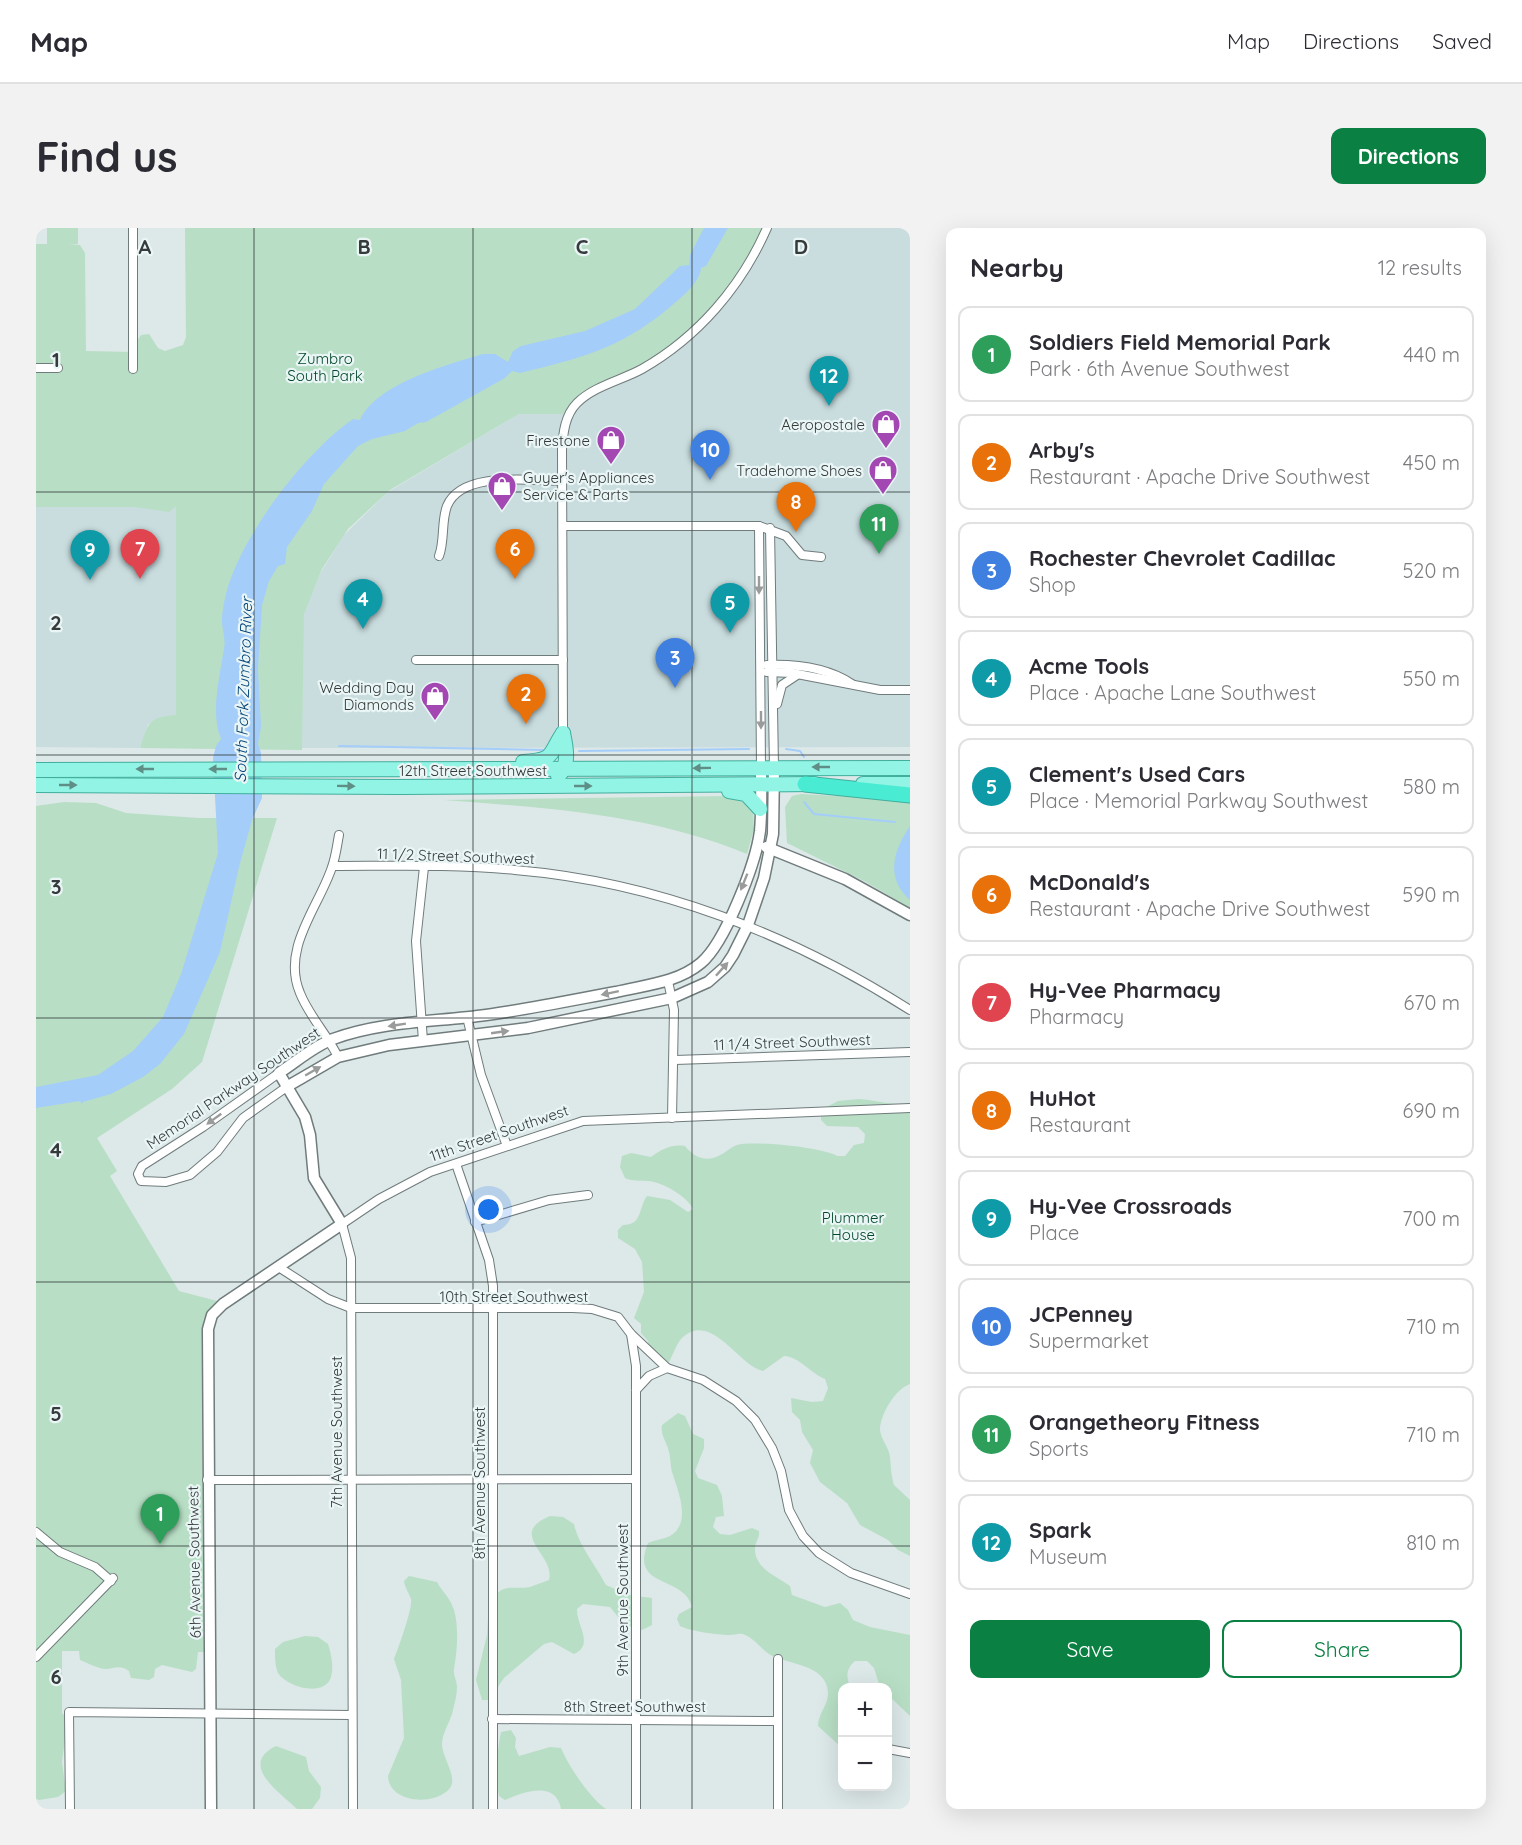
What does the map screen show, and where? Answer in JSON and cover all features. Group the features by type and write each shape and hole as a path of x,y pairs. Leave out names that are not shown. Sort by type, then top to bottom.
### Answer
{"highway":[{"path":"805,784 910,795"}],"main road":[{"path":"503,786 555,778 564,770 566,749 563,733"},
{"path":"471,769 544,760 555,750 563,733"},
{"path":"566,749 574,762 601,765 609,770"},
{"name":"12th Street Southwest","path":"36,770 910,768"},
{"path":"711,784 722,791 746,794 760,809"},
{"name":"12th Street Southwest","path":"36,785 910,784"}],"street":[{"path":"133,228 134,369"},
{"path":"563,733 565,426 578,402 649,365 694,332 736,285 768,228"},
{"path":"36,368 58,368"},
{"path":"439,556 448,505 464,487 488,481 563,481"},
{"path":"563,526 759,526 770,528 786,536 802,555 821,558"},
{"name":"Memorial Parkway Southwest","path":"759,526 760,669 771,848 748,925 733,955 718,974 699,987 672,998 528,1028 423,1041 339,1057 288,1086 243,1118 217,1152 190,1175 166,1182 141,1181 138,1174 142,1166 203,1127 279,1072 330,1040 354,1032 421,1021 466,1017 668,981 689,971 710,955 730,919 757,844 760,809 767,784"},
{"name":"Memorial Parkway Southwest","path":"767,767 774,728 771,669 770,528"},
{"path":"416,660 563,660"},
{"path":"771,669 784,664 830,673 856,687"},
{"path":"760,669 799,674 856,687 910,690"},
{"path":"774,728 782,686 789,678 799,674"},
{"path":"339,835 333,866 299,941 296,962 299,992 339,1057"},
{"path":"757,844 844,879 910,915"},
{"name":"11 1/2 Street Southwest","path":"333,866 493,868 576,878 632,889 748,925 847,971 910,1010"},
{"path":"423,1041 416,941 424,867"},
{"path":"668,981 672,998 675,1060 672,1118"},
{"path":"466,1017 470,1036 507,1146"},
{"name":"11 1/4 Street Southwest","path":"675,1060 910,1052"},
{"name":"7th Avenue Southwest","path":"279,1072 301,1108 309,1128 314,1178 342,1224 350,1246 353,1809"},
{"name":"11th Street Southwest","path":"212,1315 224,1304 398,1188 456,1164 583,1121 910,1108"},
{"name":"8th Avenue Southwest","path":"456,1164 492,1271 494,1308 493,1809"},
{"path":"475,1222 549,1200 588,1195"},
{"name":"10th Street Southwest","path":"280,1268 328,1299 351,1308 592,1309 618,1317 631,1334 667,1368 711,1384 736,1401 755,1420 777,1458 792,1518 811,1546 851,1573 910,1594"},
{"name":"6th Avenue Southwest","path":"211,1809 207,1480 208,1340 212,1315"},
{"name":"9th Avenue Southwest","path":"631,1334 636,1390 636,1809"},
{"path":"636,1390 649,1376 667,1368"},
{"path":"207,1480 636,1479"},
{"path":"36,1532 60,1552 95,1567 112,1580 36,1657"},
{"path":"778,1659 778,1809"},
{"path":"70,1809 69,1712 352,1715"},
{"name":"8th Street Southwest","path":"492,1719 778,1721"},
{"path":"892,1750 910,1753"}],"shaded area":[{"path":"768,228 910,228 910,747 302,748 303,614 321,572 344,535 388,492 519,414 570,414"},
{"path":"36,504 176,506 176,715 148,724 140,748 36,747"}],"green space":[{"name":"Zumbro South Park","path":"47,228 78,228 78,244 69,244 80,245 85,253 86,351 135,352 136,342 141,335 149,334 158,348 165,351 183,345 186,337 185,228 768,228 735,286 680,344 594,392 570,414 519,414 390,490 348,529 322,569 304,614 302,750 140,748 150,723 160,717 176,715 176,506 169,512 135,507 36,507 36,244 47,244"},
{"path":"801,794 910,800 910,908 866,882 787,843 785,807 792,796"},
{"path":"730,796 747,804 753,810 754,829 747,854 673,830 636,821 560,810 444,800"},
{"path":"64,802 96,803 126,813 199,818 277,818 202,1062 172,1089 97,1138 117,1171 110,1176 179,1291 217,1301 204,1318 202,1330 204,1652 198,1652 196,1669 192,1672 162,1665 155,1669 154,1677 149,1680 131,1678 129,1671 122,1668 98,1668 80,1660 79,1651 62,1651 62,1713 66,1717 67,1724 62,1762 66,1791 58,1797 39,1800 36,1799 36,806"},
{"name":"Plummer House","path":"859,1099 910,1103 910,1384 899,1391 889,1403 880,1430 889,1453 894,1485 910,1500 910,1556 898,1550 888,1540 860,1525 847,1503 820,1482 810,1463 813,1450 802,1432 800,1420 792,1412 791,1398 812,1402 823,1401 828,1388 825,1379 795,1359 784,1356 763,1371 744,1360 714,1335 703,1331 692,1332 681,1339 668,1364 648,1347 648,1341 641,1333 641,1324 634,1318 644,1292 642,1262 635,1249 618,1238 618,1230 623,1225 637,1219 647,1196 670,1200 688,1212 693,1209 685,1199 667,1187 654,1182 625,1178 620,1167 622,1156 631,1153 651,1157 667,1148 685,1146 698,1156 709,1159 737,1145 758,1143 804,1148 845,1156 854,1145 864,1143 865,1134 858,1127 827,1126 821,1120 821,1110 838,1101"},
{"path":"678,1413 685,1416 693,1434 704,1439 704,1448 695,1471 698,1478 717,1485 722,1496 724,1516 716,1517 713,1527 720,1534 730,1535 752,1528 759,1531 755,1549 759,1562 790,1586 792,1595 825,1607 840,1603 848,1610 853,1620 870,1627 910,1635 910,1716 892,1699 892,1683 879,1683 874,1668 867,1661 855,1661 848,1673 849,1683 838,1683 838,1744 818,1726 828,1696 826,1682 820,1675 804,1666 776,1658 743,1634 711,1633 680,1626 677,1619 679,1614 692,1607 687,1597 679,1590 651,1575 646,1568 644,1558 648,1543 670,1536 677,1530 682,1515 662,1425"},
{"path":"550,1516 563,1517 574,1524 583,1547 606,1585 629,1595 652,1598 652,1625 642,1630 637,1629 624,1622 610,1607 583,1604 577,1609 584,1640 580,1650 574,1654 552,1642 544,1644 504,1678 489,1700 482,1700 476,1680 487,1635 489,1601 504,1589 530,1587 549,1580 546,1562 532,1538 532,1530 538,1523"},
{"path":"409,1576 437,1582 452,1605 457,1628 454,1671 457,1692 442,1744 452,1784 443,1794 435,1798 404,1797 390,1785 388,1776 404,1738 401,1680 394,1659 410,1611 411,1599 404,1581"},
{"path":"305,1636 318,1637 328,1644 332,1660 331,1677 327,1683 314,1689 297,1686 283,1678 278,1673 275,1661 275,1649 283,1642"},
{"path":"511,1730 516,1738 515,1747 519,1756 550,1747 561,1748 580,1782 606,1809 561,1809 553,1794 546,1791 530,1792 505,1800 499,1796 496,1772 501,1732"},
{"path":"276,1746 306,1757 309,1771 321,1787 320,1798 312,1809 297,1809 266,1779 261,1762 265,1754"}],"water":[{"name":"South Fork Zumbro River","path":"704,228 728,228 706,266 701,268 696,282 658,317 622,340 604,348 520,373 512,371 505,378 426,422 418,423 405,431 372,439 358,446 324,484 312,511 287,547 285,564 278,566 269,581 262,605 258,670 261,727 258,744 261,753 262,798 252,820 239,867 220,952 184,1034 160,1064 143,1077 111,1094 82,1104 80,1101 36,1108 36,1087 98,1075 133,1051 163,1017 181,974 218,853 213,758 216,746 221,739 216,706 224,645 222,621 226,594 245,547 295,474 334,434 353,419 360,420 381,396 414,377 483,354 495,354 508,362 513,351 521,346 585,331 635,309 680,266 689,265 690,255"},
{"path":"910,826 910,900 897,883 894,864 899,845"}],"waterway":[{"path":"339,746 545,750"},
{"path":"579,751 749,749"},
{"path":"786,749 800,751 804,757"},
{"path":"804,802 814,814 895,822"}],"place":[{"name":"Spark","path":"829,406"},
{"name":"Aeropostale","path":"886,450"},
{"name":"Firestone","path":"611,466"},
{"name":"JCPenney","path":"710,480"},
{"name":"Tradehome Shoes","path":"883,496"},
{"name":"Guyer's Appliances Service & Parts","path":"502,512"},
{"name":"HuHot","path":"796,532"},
{"name":"Orangetheory Fitness","path":"879,554"},
{"name":"Hy-Vee Pharmacy","path":"140,579"},
{"name":"McDonald's","path":"515,579"},
{"name":"Hy-Vee Crossroads","path":"90,580"},
{"name":"Acme Tools","path":"363,629"},
{"name":"Clement's Used Cars","path":"730,633"},
{"name":"Rochester Chevrolet Cadillac","path":"675,688"},
{"name":"Wedding Day Diamonds","path":"435,722"},
{"name":"Arby's","path":"526,724"},
{"name":"Soldiers Field Memorial Park","path":"160,1544"}]}
